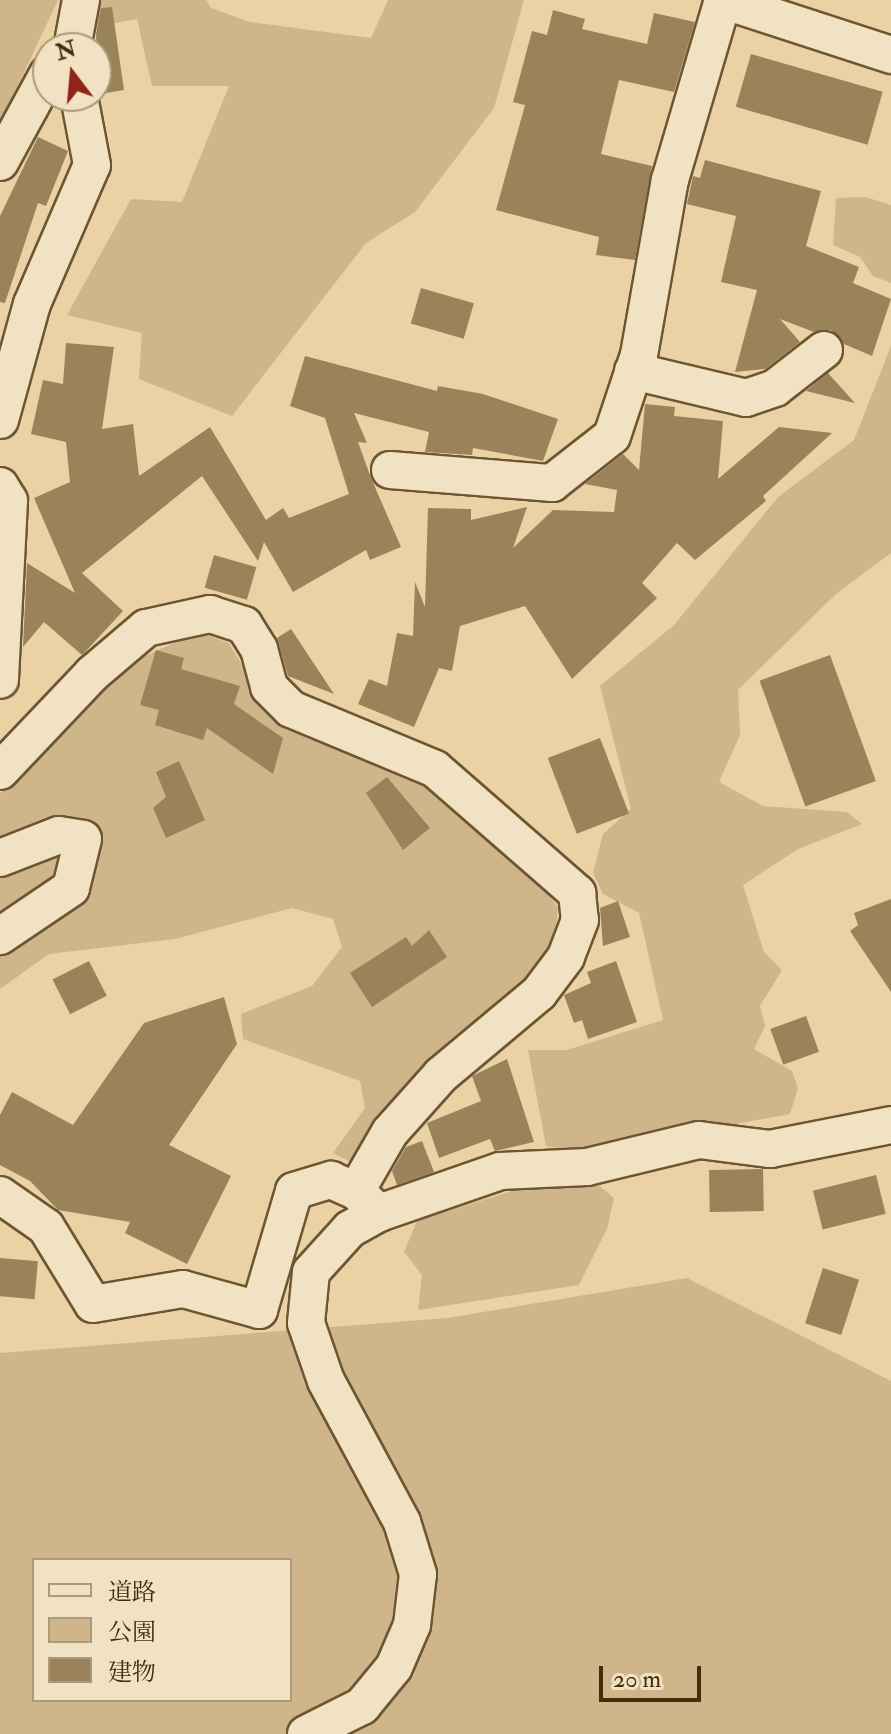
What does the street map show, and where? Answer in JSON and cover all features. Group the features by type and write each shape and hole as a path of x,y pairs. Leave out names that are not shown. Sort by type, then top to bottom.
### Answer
{"street":[{"path":"390,470 552,483 612,436 633,371 670,180 723,0 891,55"},
{"path":"0,162 32,103"},
{"path":"0,420 32,304 92,165 82,112"},
{"path":"633,371 746,398 775,388 824,350"},
{"path":"0,486 9,501 0,680"},
{"path":"0,771 92,674 146,628 210,614 244,625 259,649 269,687 291,709 435,769 577,893 580,920 566,957 539,993 431,1086 390,1132 368,1202 350,1229 311,1272 306,1323 326,1381 402,1522 418,1574 412,1625 394,1667 362,1706 306,1734"},
{"path":"0,858 59,835 83,839 71,888 0,936"},
{"path":"0,1195 46,1227 93,1304 183,1289 259,1310 294,1191 331,1180 368,1202 500,1171 587,1167 699,1140 770,1149 891,1125"}],"green space":[{"path":"0,0 58,0 43,32 32,32 32,56 0,124"},
{"path":"78,0 206,0 211,8 250,22 371,38 388,0 524,0 494,108 415,212 366,243 232,416 139,379 142,333 67,315 131,199 182,202 229,86 152,86 137,19 72,31"},
{"path":"865,197 891,205 891,283 873,276 860,257 833,245 836,198"},
{"path":"891,346 891,553 837,593 738,690 740,735 719,782 763,806 847,812 862,824 798,849 743,885 764,952 782,970 760,1006 765,1026 754,1049 792,1071 798,1088 790,1114 586,1152 546,1146 528,1050 567,1050 663,1020 639,913 603,894 593,873 603,834 631,809 600,686 674,625 778,497 854,440"},
{"path":"199,632 229,643 263,701 372,750 450,798 538,879 558,908 554,956 430,1061 359,1166 333,1153 365,1108 360,1081 243,1039 241,1014 312,986 342,947 333,919 292,908 175,939 49,954 0,989 0,793 91,705 120,667"},
{"path":"562,1175 596,1183 614,1198 607,1229 579,1285 418,1310 422,1275 404,1252 417,1221"},
{"path":"687,1278 891,1381 891,1734 0,1734 0,1353 447,1318"}],"building":[{"path":"112,7 124,90 112,92 112,32 96,32 101,8"},
{"path":"553,10 585,19 582,29 647,44 654,13 695,22 674,92 619,80 601,154 652,166 635,260 596,255 599,237 496,210 525,105 513,102 532,31 547,35"},
{"path":"751,54 883,92 868,145 736,107"},
{"path":"38,137 68,151 46,206 38,203 5,303 0,302 0,216"},
{"path":"705,160 821,191 806,246 859,267 853,283 891,299 872,356 844,344 831,330 814,332 780,319 800,342 765,369 735,372 757,290 721,282 736,216 687,204 693,176 700,178"},
{"path":"421,288 474,303 464,339 411,324"},
{"path":"66,343 114,347 102,429 133,424 139,476 210,427 266,520 283,508 289,518 349,494 325,418 290,406 305,356 437,391 438,386 483,394 558,419 543,461 473,448 472,455 425,452 429,432 354,413 367,443 358,442 401,547 370,560 366,550 293,592 264,542 258,561 202,476 82,573 123,611 82,655 44,622 23,647 27,563 75,593 34,498 70,482 66,442 31,434 43,380 63,384"},
{"path":"828,373 855,403 806,391"},
{"path":"645,404 675,407 674,416 723,421 718,479 779,427 832,433 763,496 766,501 695,560 677,543 642,583 657,598 572,679 525,606 460,626 452,671 439,668 414,727 358,704 369,679 387,686 397,633 413,636 415,582 425,607 428,508 471,509 471,520 527,507 513,548 553,510 614,512 617,490 585,484 623,454 639,470"},
{"path":"214,555 256,567 247,600 205,588"},
{"path":"291,629 334,694 288,676 277,638"},
{"path":"156,650 184,658 181,669 240,686 234,704 283,738 273,774 207,728 203,740 155,725 159,710 140,705"},
{"path":"830,655 876,781 805,807 760,681"},
{"path":"600,738 629,814 577,834 548,758"},
{"path":"179,761 205,820 166,838 153,808 166,797 156,772"},
{"path":"387,777 430,828 403,850 366,793"},
{"path":"891,899 891,992 850,931 858,925 854,913"},
{"path":"618,901 630,937 603,946 600,908"},
{"path":"429,930 447,957 372,1007 350,973 406,937 412,946"},
{"path":"89,961 107,996 70,1014 52,980"},
{"path":"616,961 637,1022 588,1039 582,1020 574,1023 564,995 591,983 587,972"},
{"path":"224,997 237,1044 169,1145 231,1176 187,1264 125,1233 130,1222 58,1210 30,1181 0,1165 0,1115 12,1092 73,1125 144,1023"},
{"path":"806,1016 819,1052 783,1065 770,1029"},
{"path":"507,1059 534,1142 495,1151 490,1139 439,1158 427,1123 481,1101 472,1076"},
{"path":"422,1141 434,1172 397,1185 392,1171 406,1147"},
{"path":"763,1169 764,1211 710,1212 709,1170"},
{"path":"876,1175 886,1214 823,1230 813,1191"},
{"path":"0,1258 38,1261 35,1299 0,1296"},
{"path":"823,1268 859,1280 841,1335 805,1323"}]}
